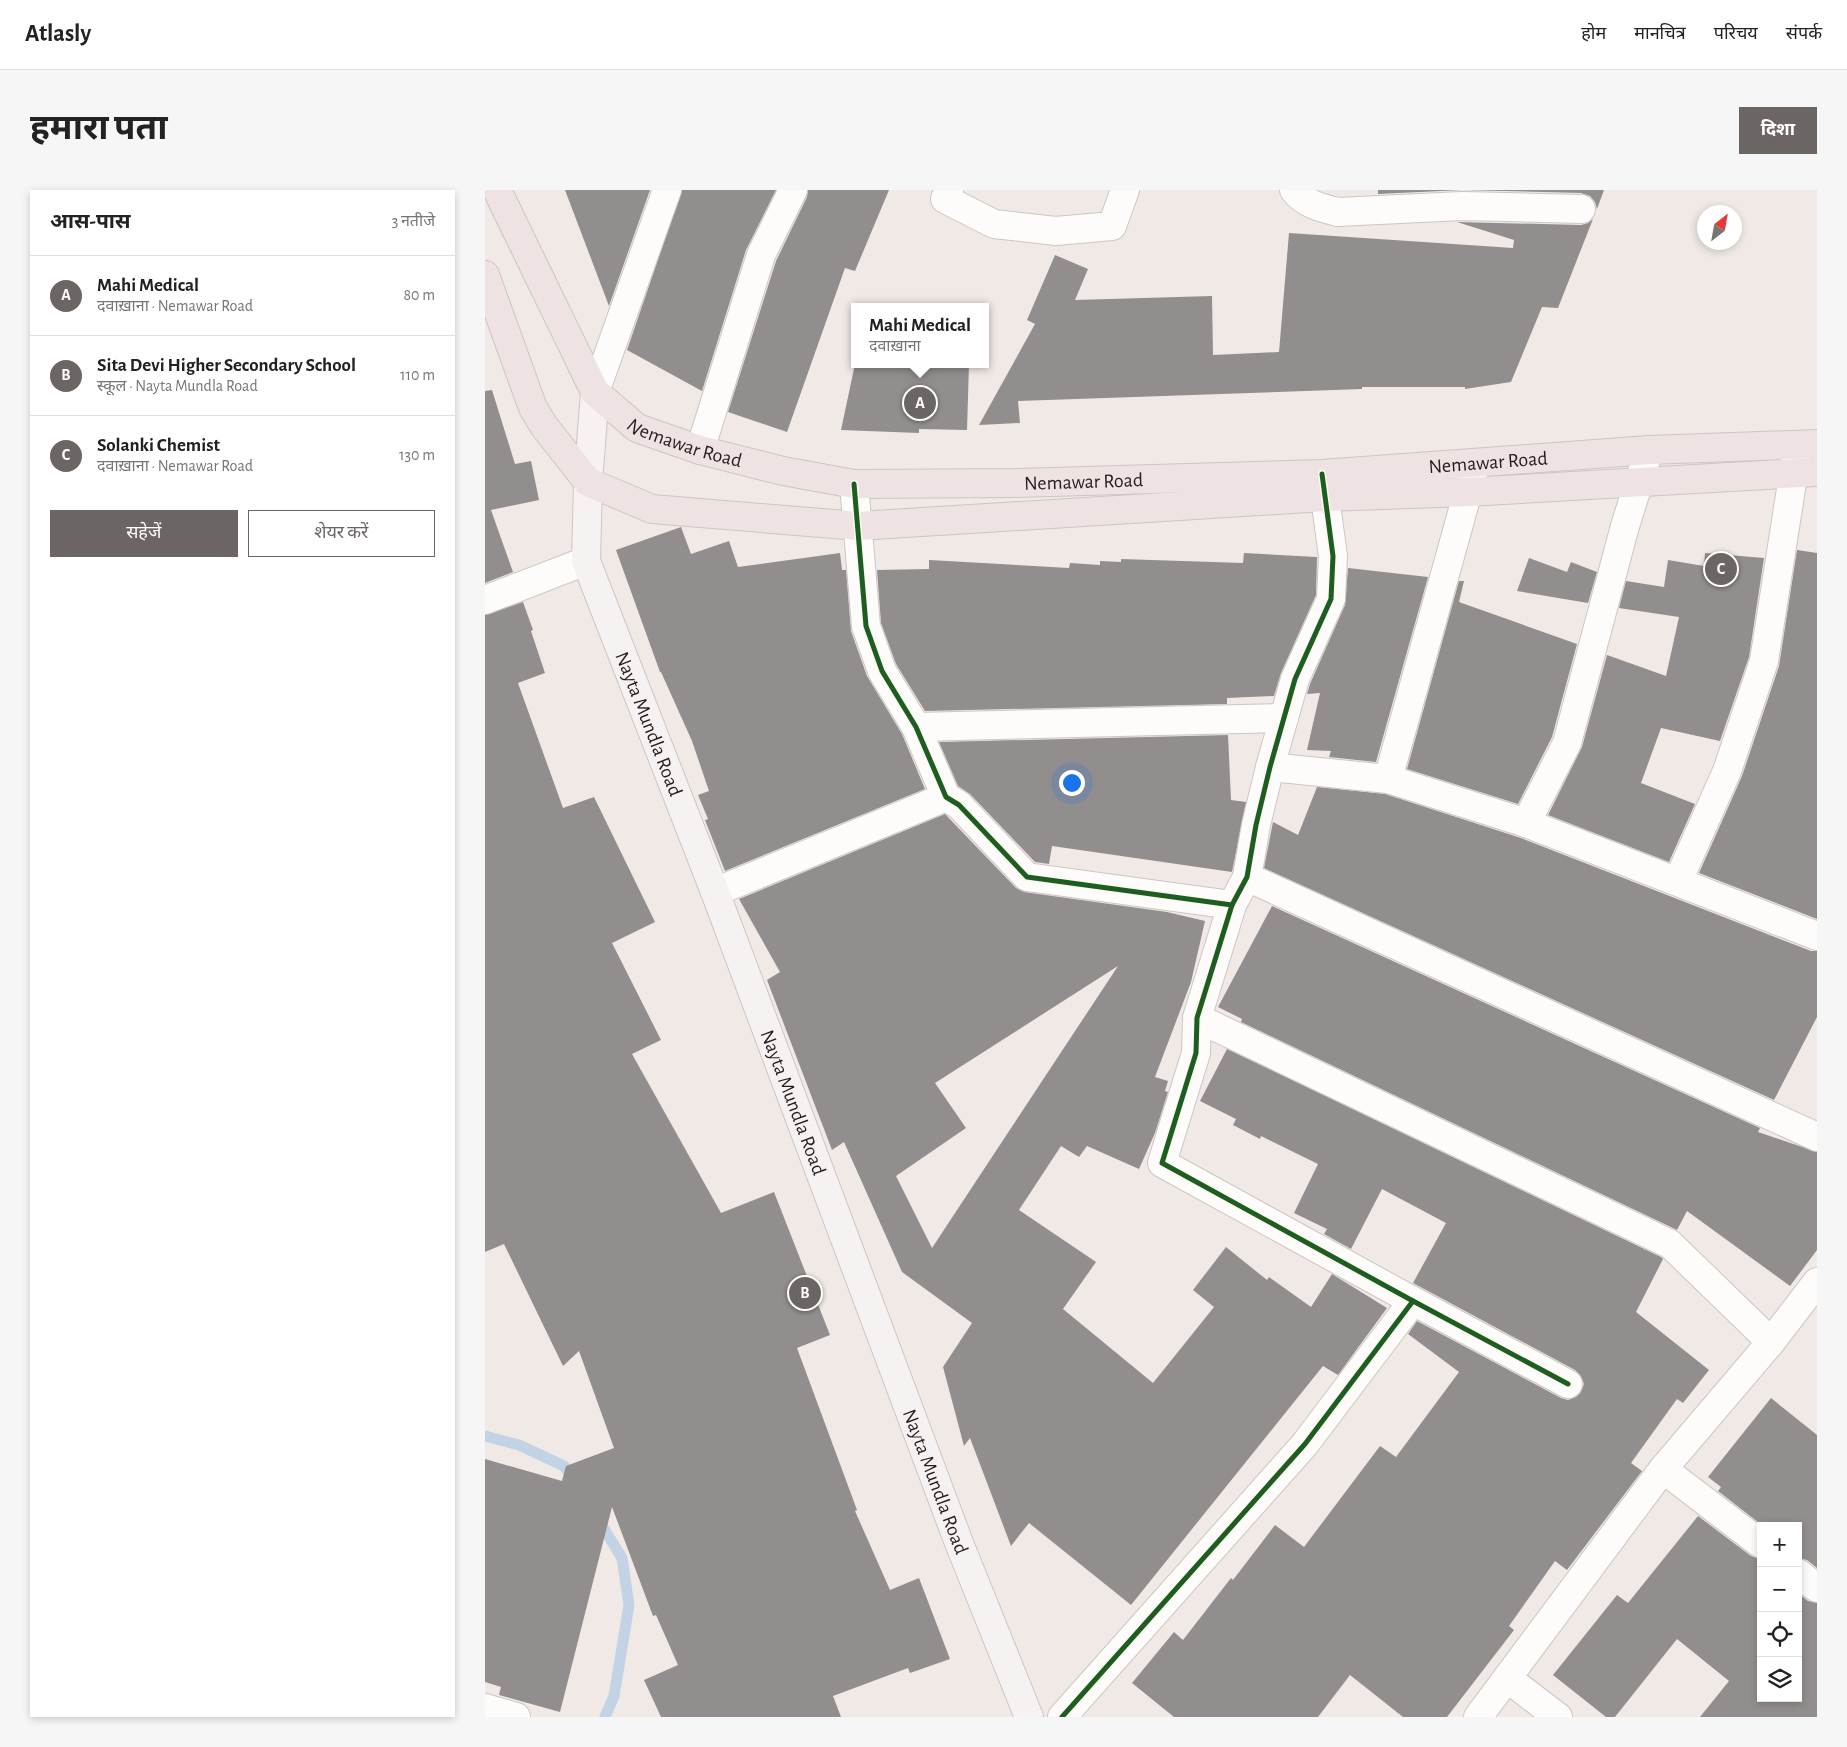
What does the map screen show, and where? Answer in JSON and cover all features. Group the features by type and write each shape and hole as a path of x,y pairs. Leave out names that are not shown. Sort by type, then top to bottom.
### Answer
{"highway":[{"name":"Nemawar Road","path":"497,190 595,392 637,428 700,450 783,471 854,484 1323,485 1468,492 1805,473"},
{"path":"485,275 533,408 544,426 588,482"},
{"name":"Nemawar Road","path":"588,482 652,509 858,526 1323,485 1476,463 1649,450 1808,444"}],"main road":[{"name":"Nayta Mundla Road","path":"595,392 588,482 586,561 715,892 959,1543 1029,1717"}],"street":[{"path":"595,392 667,190"},
{"path":"700,450 761,255 793,190"},
{"path":"949,190 945,199 993,224 1056,231 1112,226 1125,190"},
{"path":"1294,190 1302,198 1318,207 1338,212 1462,206 1581,210"},
{"path":"1678,881 1727,771 1764,661 1805,473 1808,444"},
{"path":"1526,823 1567,743 1625,526 1649,450"},
{"path":"1387,779 1476,463"},
{"path":"854,484 866,626 882,671 916,726 946,797 959,806 1027,877 1232,905"},
{"path":"1323,485 1333,556 1331,599 1295,679 1269,768 1247,877 1232,905 1197,1018 1196,1053 1162,1163 1413,1302 1568,1384"},
{"path":"485,600 586,561"},
{"path":"916,726 1284,718"},
{"path":"1269,768 1387,779 1526,823 1817,936"},
{"path":"715,892 946,797"},
{"path":"1247,877 1817,1137"},
{"path":"1197,1018 1671,1244 1771,1342"},
{"path":"1478,1717 1663,1469 1771,1342 1817,1282"},
{"path":"1061,1717 1305,1444 1413,1302"},
{"path":"1663,1469 1757,1541"},
{"path":"1802,1576 1817,1588"},
{"path":"1507,1678 1558,1717"},
{"path":"485,1708 517,1717"}],"building":[{"path":"565,190 650,190 609,306"},
{"path":"682,190 776,190 746,250 702,391 627,350"},
{"path":"808,190 889,190 855,271 845,268 787,432 728,412 776,261 807,197"},
{"path":"1378,190 1462,190 1378,194"},
{"path":"1462,190 1604,190 1597,209 1595,202 1590,196 1581,193"},
{"path":"1593,219 1558,308 1542,307 1511,382 1465,389 1465,387 1362,387 1362,389 1018,401 1020,423 979,425 1035,324 1027,320 1055,255 1088,269 1075,300 1212,296 1213,355 1279,352 1289,233 1513,248 1514,240 1457,222 1581,225"},
{"path":"854,368 969,368 967,430 919,429 919,433 841,430"},
{"path":"492,390 515,464 531,461 539,500 491,510 513,572 485,583 485,391"},
{"path":"681,527 691,554 729,541 738,567 840,553 842,570 846,570 851,631 867,676 902,734 925,789 725,871 705,820 708,819 698,795 709,791 692,741 660,672 616,550"},
{"path":"1797,550 1817,553 1817,919 1699,873 1742,776 1779,666"},
{"path":"1244,553 1317,557 1316,595 1281,673 1274,696 1227,698 1227,704 925,711 896,664 881,623 877,570 929,569 929,560 1069,568 1070,563 1100,565 1100,561 1121,562 1121,559 1243,563"},
{"path":"1705,553 1764,558 1749,657 1720,741 1661,728 1641,783 1695,804 1669,862 1548,815 1582,747 1607,655 1666,676 1679,617 1619,608 1626,581 1664,587 1668,560 1704,566"},
{"path":"1529,558 1567,572 1571,562 1597,572 1588,603 1517,591"},
{"path":"1348,568 1428,577 1376,762 1329,757 1331,751 1307,750 1320,693 1307,694 1345,605"},
{"path":"1459,581 1464,581 1459,602 1577,644 1552,737 1518,804 1407,769"},
{"path":"523,602 545,673 518,683 563,808 594,797 655,922 612,943 661,1040 632,1054 721,1213 774,1192 830,1335 797,1348 857,1510 855,1511 890,1590 919,1578 950,1659 910,1673 908,1668 833,1696 841,1717 661,1717 644,1680 678,1665 656,1615 653,1616 612,1507 560,1712 499,1695 501,1687 485,1682 485,1459 562,1481 566,1466 614,1448 579,1351 563,1366 504,1244 485,1252 485,615"},
{"path":"1228,735 1231,800 1246,802 1232,872 1052,846 1049,864 1035,862 970,794 958,786 939,742"},
{"path":"1317,787 1385,794 1521,838 1811,951 1817,951 1817,1017 1774,1100 1264,868 1273,822 1298,835"},
{"path":"945,814 1016,888 1024,892 1167,912 1205,921 1191,982 1155,1077 1168,1081 1165,1091 1168,1092 1155,1133 1139,1169 1087,1146 1079,1157 1061,1146 1019,1210 1096,1262 1063,1309 1153,1383 1214,1307 1193,1290 1226,1247 1267,1280 1269,1277 1311,1307 1332,1274 1387,1308 1338,1375 1323,1366 1131,1605 1029,1523 1011,1546 970,1438 964,1446 943,1367 972,1323 902,1272 844,1142 832,1150 767,980 780,972 739,899","holes":["1118,966 932,1248 896,1176 966,1128 935,1083"]},
{"path":"1272,906 1760,1128 1758,1132 1817,1152 1817,1250 1790,1286 1687,1211 1677,1230 1241,1022 1242,1019 1218,1007"},
{"path":"1227,1049 1661,1257 1663,1259 1636,1312 1709,1370 1683,1403 1677,1399 1631,1463 1642,1471 1567,1570 1555,1561 1509,1626 1514,1630 1447,1717 1403,1717 1350,1675 1318,1717 1174,1717 1132,1683 1174,1632 1183,1640 1231,1578 1233,1580 1275,1525 1304,1547 1380,1446 1396,1457 1459,1372 1408,1334 1417,1321 1561,1398 1568,1400 1576,1397 1581,1392 1584,1384 1581,1376 1575,1370 1413,1283 1446,1223 1382,1189 1351,1249 1324,1234 1327,1229 1294,1213 1318,1164 1261,1136 1260,1139 1233,1125 1236,1119 1200,1101"},
{"path":"1771,1398 1817,1435 1817,1568 1807,1560 1802,1559 1802,1522 1758,1522 1718,1491 1721,1487 1708,1477"},
{"path":"1698,1516 1751,1556 1757,1558 1757,1702 1802,1702 1802,1596 1808,1601 1817,1603 1817,1717 1700,1717 1729,1681 1677,1639 1615,1717 1606,1717 1553,1675 1617,1595 1628,1603"}],"waterway":[{"path":"485,1436 519,1445 564,1466 574,1480"},
{"path":"598,1519 622,1558 629,1605 614,1696 605,1717"}],"cycle path":[{"path":"1322,474 1333,556 1331,599 1295,679 1270,767 1256,825 1247,877 1232,905 1197,1018 1196,1053 1162,1163 1413,1301"},
{"path":"854,484 866,626 882,671 916,727 946,797 959,805 1027,877 1232,905"},
{"path":"1062,1717 1305,1444 1413,1301 1568,1384"}],"place":[{"name":"Mahi Medical","path":"920,403"},
{"name":"Solanki Chemist","path":"1721,569"},
{"name":"Sita Devi Higher Secondary School","path":"805,1293"}]}
